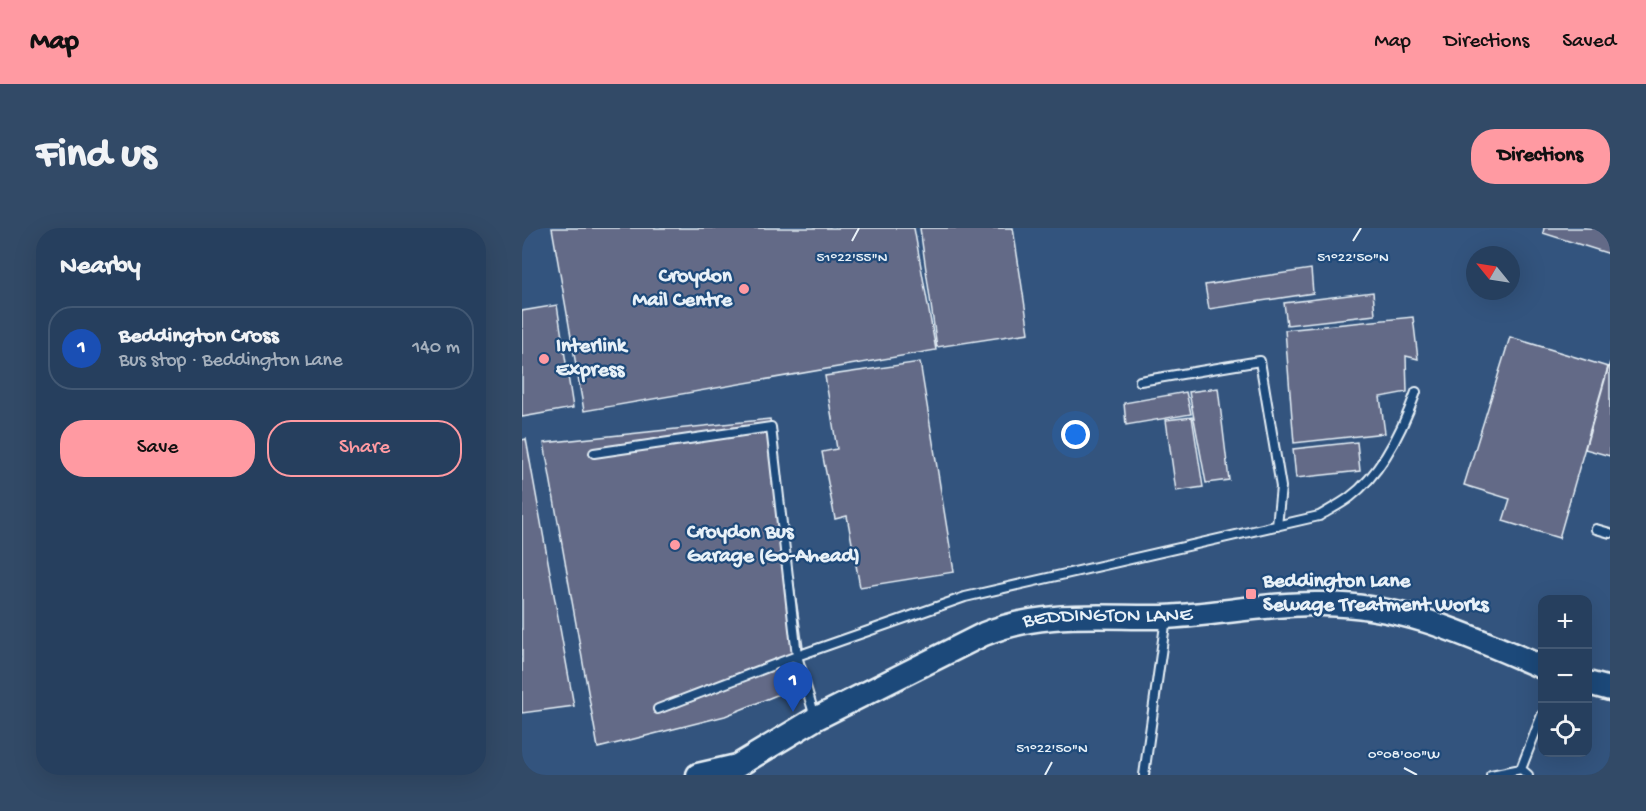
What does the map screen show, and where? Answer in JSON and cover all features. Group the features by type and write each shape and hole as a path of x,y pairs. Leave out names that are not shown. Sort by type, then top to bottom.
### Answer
{"main road":[{"name":"BEDDINGTON LANE","path":"698,775 737,766 815,719 1009,624 1041,618 1166,617 1258,606 1356,605 1398,611 1454,629 1538,665"},
{"path":"1592,684 1610,689"}],"lane":[{"path":"1140,381 1260,361 1281,487 1276,525"},
{"path":"658,710 797,656 965,597 1319,516 1352,496 1382,460 1406,421 1416,392"},
{"path":"594,453 771,427 797,656 815,719"},
{"path":"1596,529 1610,533"},
{"path":"1144,775 1166,617"},
{"path":"1521,769 1538,726"},
{"path":"1491,775 1521,769"},
{"path":"1521,769 1528,775"}],"building":[{"name":"Croydon Mail Centre","path":"552,228 914,228 936,350 584,411"},
{"path":"920,228 1013,228 1029,333 937,347"},
{"path":"1544,228 1610,228 1610,254 1543,233"},
{"path":"1311,269 1313,293 1209,309 1205,285"},
{"path":"1373,292 1375,315 1287,325 1284,303"},
{"name":"Interlink Express","path":"557,305 573,408 522,417 522,311"},
{"path":"1413,317 1418,359 1406,356 1407,392 1380,397 1385,433 1294,443 1285,330"},
{"path":"1510,337 1608,367 1559,538 1503,521 1510,499 1464,485"},
{"path":"920,362 954,572 860,587 847,516 835,519 822,452 837,449 825,376"},
{"path":"1610,362 1610,456 1585,449"},
{"path":"1218,388 1229,480 1206,483 1189,392"},
{"path":"1186,392 1191,414 1126,425 1124,403"},
{"path":"1192,417 1203,487 1176,491 1166,420"},
{"name":"Croydon Bus Garage (Go-Ahead)","path":"770,419 803,648 796,648 788,660 794,688 725,716 598,748 544,443"},
{"path":"526,439 574,706 522,713 522,440"},
{"path":"1357,442 1360,471 1296,478 1293,449"}],"place":[{"name":"Croydon Mail Centre","path":"744,289"},
{"name":"Interlink Express","path":"544,359"},
{"name":"Croydon Bus Garage (Go-Ahead)","path":"675,545"},
{"name":"Beddington Lane Sewage Treatment Works","path":"1251,594"},
{"name":"Beddington Cross","path":"793,712"}]}
